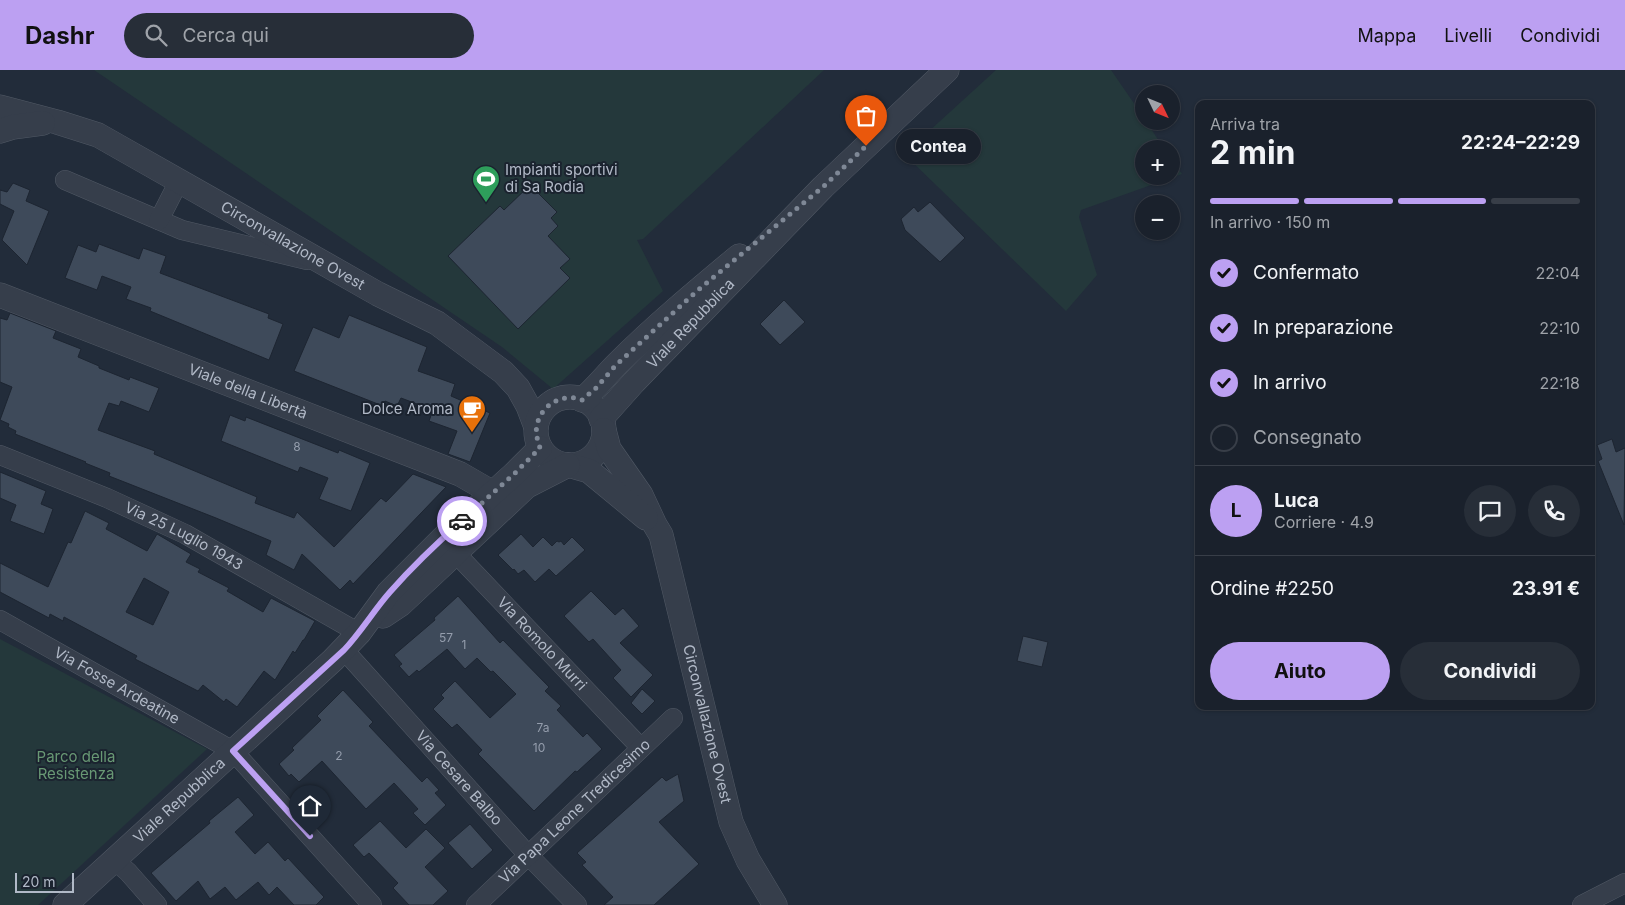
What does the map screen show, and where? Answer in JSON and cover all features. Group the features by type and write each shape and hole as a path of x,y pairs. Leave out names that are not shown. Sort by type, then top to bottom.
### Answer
{"street":[{"name":"Viale Repubblica","path":"602,425 634,382 823,187 947,70"},
{"name":"Circonvallazione Ovest","path":"0,107 98,135 378,294 436,323 503,372 518,388 528,406 538,438"},
{"name":"Circonvallazione Ovest","path":"0,131 13,127 57,122"},
{"path":"66,180 182,230 323,263"},
{"path":"159,220 179,181"},
{"name":"Viale Repubblica","path":"574,399 596,388 616,365 698,290 823,187"},
{"name":"Viale della Libertà","path":"0,295 460,474 493,493"},
{"path":"518,388 574,399 596,410 602,425 602,441 597,451 589,459 579,464 568,465"},
{"path":"574,399 555,401 546,407 539,416 538,438 548,457 557,463 589,472 658,530"},
{"name":"Circonvallazione Ovest","path":"602,425 609,449 641,495 658,530 731,822 748,860 775,905"},
{"name":"Viale Repubblica","path":"449,545 538,438"},
{"name":"Via 25 Luglio 1943","path":"0,455 107,498 185,534 351,642"},
{"name":"Viale Repubblica","path":"65,905 351,642 389,592 527,486 568,465"},
{"name":"Via Romolo Murri","path":"449,545 641,748"},
{"name":"Via Fosse Ardeatine","path":"0,620 233,751 372,905"},
{"name":"Via Cesare Balbo","path":"351,642 528,855 577,905"},
{"name":"Via Papa Leone Tredicesimo","path":"476,905 673,718"},
{"path":"114,860 128,872 157,905"},
{"path":"1582,905 1625,883"}],"green space":[{"name":"Impianti sportivi di Sa Rodia","path":"94,70 824,70 643,239 637,240 663,291 553,389 502,347"},
{"path":"996,70 1111,70 1135,105 1135,130 1152,130 1158,140 1135,140 1135,185 1151,185 1081,210 1079,217 1097,275 1066,311 904,154"},
{"name":"Parco della Resistenza","path":"0,639 207,749 38,905 0,905"}],"building":[{"path":"13,183 30,190 26,201 49,211 27,265 2,240 14,211 0,204 0,190 7,192"},
{"path":"530,185 557,212 551,218 558,226 548,236 570,259 560,268 570,278 518,329 448,256 500,206 504,210"},
{"path":"930,202 965,238 940,262 905,230 901,219 914,207 918,212"},
{"path":"99,244 139,259 143,248 166,256 160,273 269,314 268,318 283,324 269,360 150,311 151,308 126,299 131,287 102,276 97,290 65,278 78,245 96,252"},
{"path":"784,300 805,322 780,345 760,324"},
{"path":"10,313 56,331 53,338 81,349 78,357 99,366 99,368 129,380 130,377 159,388 149,412 121,401 119,406 109,403 98,430 155,451 154,454 257,497 255,503 294,518 297,512 334,547 381,498 386,502 413,474 446,487 353,584 350,580 340,590 302,554 294,570 266,555 271,541 109,476 110,473 86,462 15,434 16,431 8,427 9,424 0,420 12,387 0,382 0,318 7,320"},
{"path":"349,315 427,347 418,371 455,384 451,396 490,413 470,462 448,454 457,431 429,421 433,410 401,398 397,406 385,401 383,406 294,371 313,327 339,338"},
{"path":"230,415 245,421 246,417 338,453 339,450 370,463 351,511 319,499 328,478 300,467 298,472 221,441"},
{"path":"1612,439 1616,452 1625,448 1624,525 1598,461 1602,459 1597,445"},
{"path":"0,472 46,491 41,504 53,509 44,534 10,521 16,505 0,498"},
{"path":"85,511 109,523 106,529 147,551 157,534 191,554 186,562 200,569 198,572 229,588 227,591 263,612 271,598 315,621 304,640 295,653 293,651 275,680 264,671 237,707 226,699 224,702 203,685 198,691 135,659 137,656 64,617 63,621 50,614 49,618 0,592 0,563 48,587 68,542 71,543","holes":["144,578 169,592 153,625 126,612"]},
{"path":"521,534 533,547 543,537 552,546 557,541 561,541 564,545 572,537 585,550 556,576 549,569 535,582 524,570 518,574 498,555"},
{"path":"591,591 615,615 623,608 639,626 620,643 653,675 631,697 613,678 621,670 593,639 589,642 564,616"},
{"path":"458,596 500,643 503,640 549,687 545,691 561,706 557,710 583,737 587,733 602,749 577,772 575,771 534,811 478,754 482,750 457,724 452,728 433,709 444,698 441,695 455,681 490,718 516,694 477,658 465,669 447,649 419,672 417,670 409,677 399,666 402,664 394,655 435,620 434,618"},
{"path":"1023,636 1048,642 1042,667 1017,661"},
{"path":"642,689 655,701 642,714 631,703"},
{"path":"343,690 373,722 369,726 422,782 427,777 439,790 435,793 446,805 425,825 413,813 418,809 394,783 366,809 322,761 299,782 291,774 289,776 279,764 294,750 292,748 321,720 317,716"},
{"path":"678,774 684,801 659,822 699,864 654,905 604,905 613,897 582,865 586,862 577,853 662,777 666,781"},
{"path":"238,797 254,815 235,832 255,854 268,842 285,861 288,858 324,897 316,905 294,905 277,887 269,895 258,882 236,900 225,887 210,899 198,881 176,901 151,873"},
{"path":"380,821 406,848 426,829 445,848 425,867 448,891 433,905 409,905 393,888 398,883 369,853 364,857 353,845"},
{"path":"470,824 493,850 472,869 448,843"}],"way so far":[{"path":"462,521 540,448 536,438 536,427 539,416 546,407 555,401 566,398 582,400 596,388 616,365 698,290 823,187 866,146"}],"place":[{"name":"Contea","path":"866,146"},
{"name":"Impianti sportivi di Sa Rodia","path":"486,203"},
{"name":"Dolce Aroma","path":"472,433"}],"route":[{"path":"310,836 233,751 344,650 389,592 442,538 462,521"}]}
